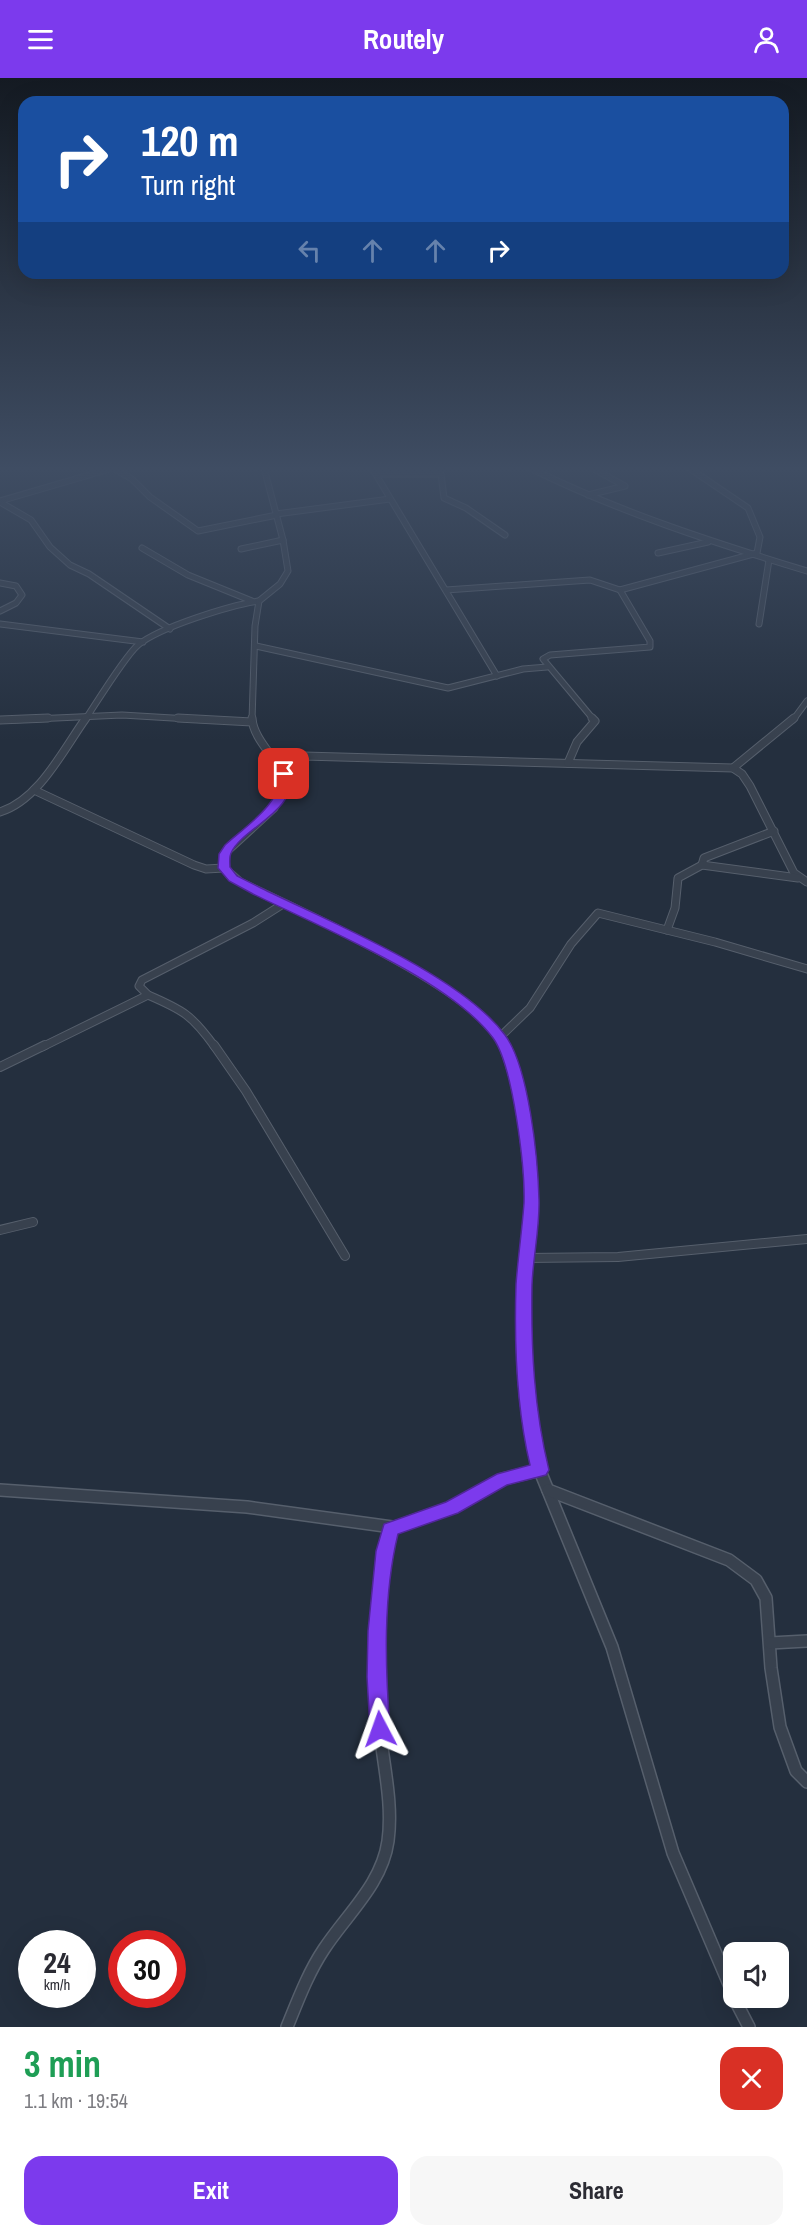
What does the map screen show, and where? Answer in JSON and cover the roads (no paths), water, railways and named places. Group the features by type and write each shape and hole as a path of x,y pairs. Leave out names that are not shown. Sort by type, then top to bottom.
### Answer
{"street":[{"path":"63,559 69,565 89,574 170,629"},
{"path":"161,559 188,575 255,602"},
{"path":"0,812 16,807 34,790 134,650 143,642 222,609 255,602 286,576 287,559"},
{"path":"427,559 496,676"},
{"path":"446,590 590,580 620,590 741,559"},
{"path":"765,559 807,571"},
{"path":"759,624 769,560"},
{"path":"0,583 16,586 22,595 16,603 0,611"},
{"path":"568,763 577,742 595,721 543,660 547,656 651,646 620,590"},
{"path":"255,602 252,722 276,759 286,781 274,808 224,854 224,868 233,878 425,976 467,1006 500,1037 517,1083 525,1132 531,1200 523,1338 526,1402 540,1470 612,1647 673,1853 723,1971"},
{"path":"0,624 143,642"},
{"path":"255,646 440,688 454,688 496,676 547,666"},
{"path":"733,768 792,721 807,701"},
{"path":"0,720 144,715 252,722"},
{"path":"276,759 304,756 733,768 745,778 798,878"},
{"path":"34,790 194,865 206,869 224,868"},
{"path":"667,930 675,908 678,878 697,870 704,858 774,831"},
{"path":"702,865 798,878 807,882"},
{"path":"283,904 253,923 142,980 139,986 148,995 184,1011 198,1023 246,1091 345,1256"},
{"path":"500,1037 516,1024 557,969 567,948 598,913 807,969"},
{"path":"0,1067 148,995"},
{"path":"0,1230 33,1222"},
{"path":"526,1258 618,1257 807,1239"},
{"path":"0,1490 247,1508 332,1517 392,1527 452,1508 503,1479 540,1470"},
{"path":"548,1490 745,1568 764,1593 775,1693 785,1748 794,1769 807,1782"},
{"path":"287,2027 302,1987 324,1950 365,1894 382,1863 388,1842 388,1799 376,1677 384,1561 392,1527"},
{"path":"770,1643 807,1641"},
{"path":"740,2008 749,2027"}]}
